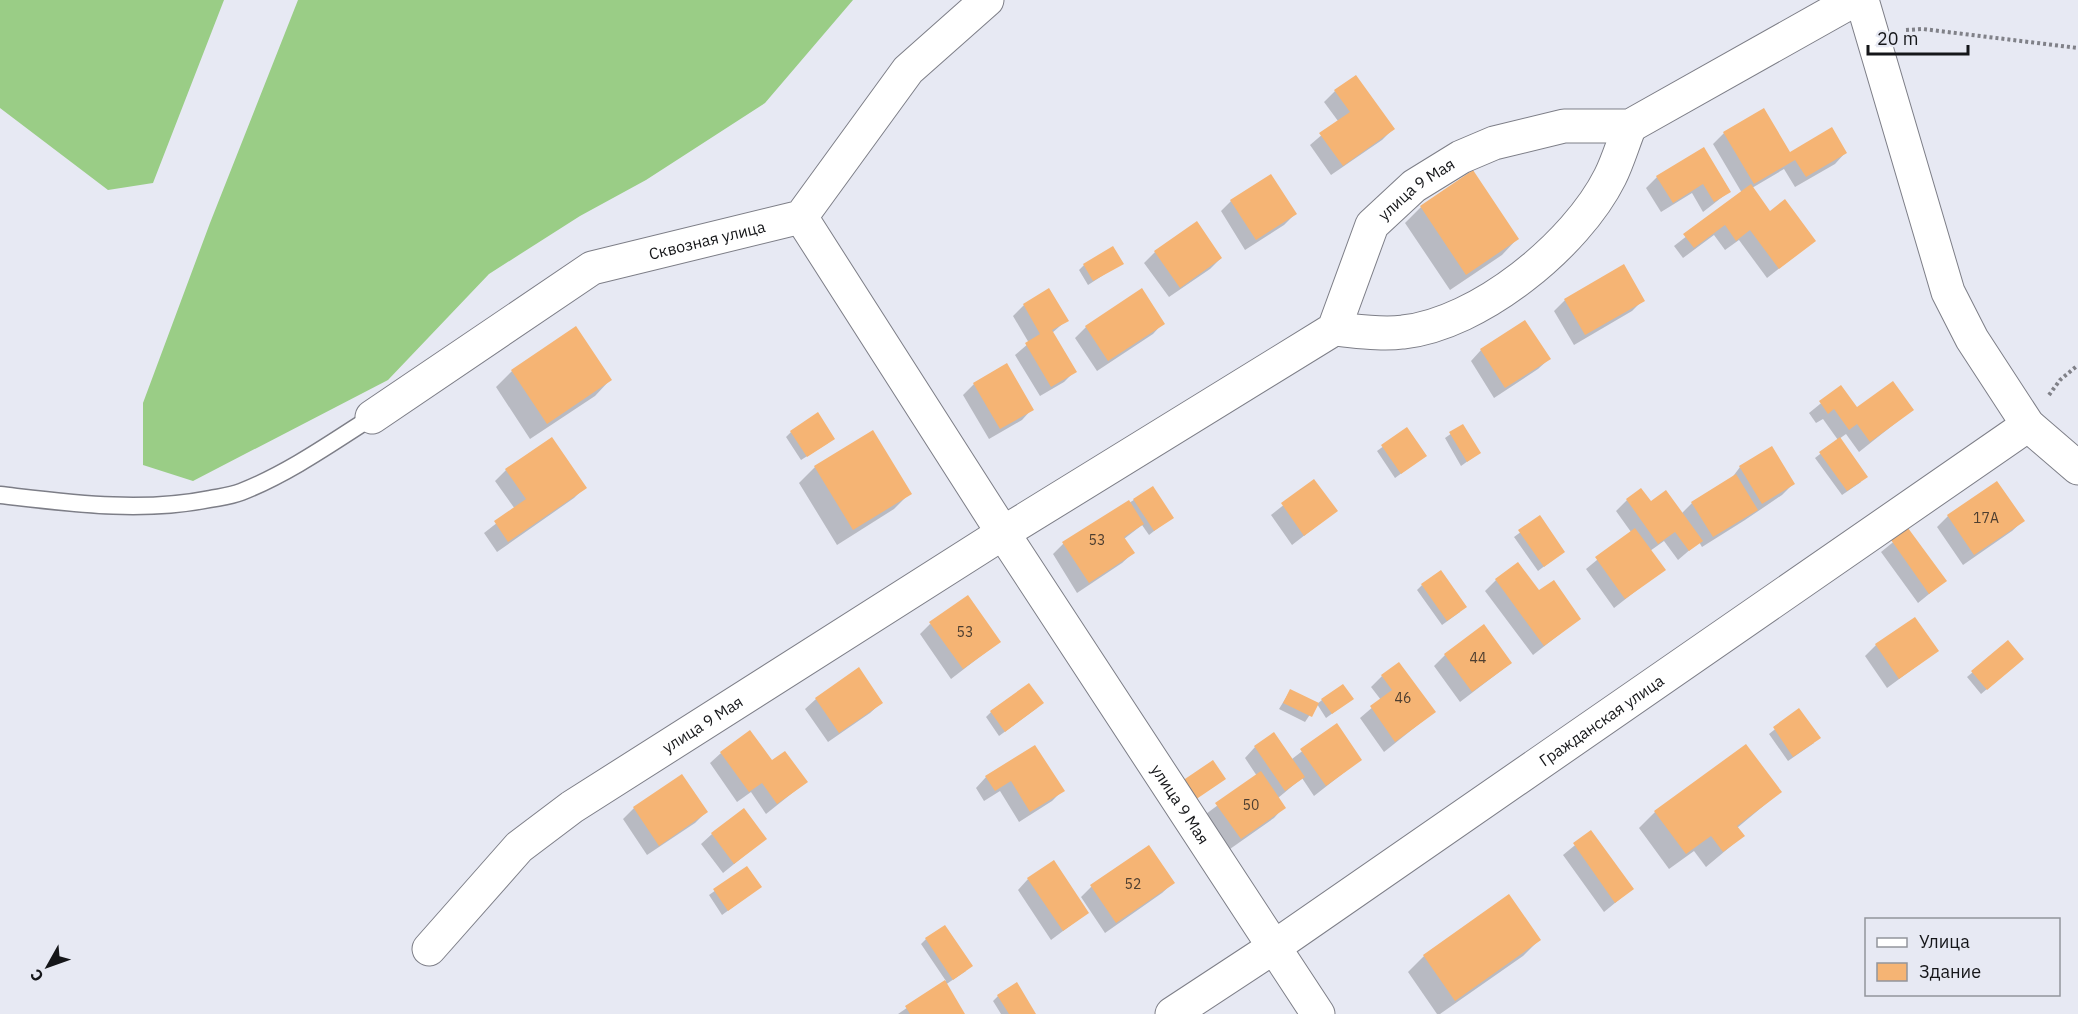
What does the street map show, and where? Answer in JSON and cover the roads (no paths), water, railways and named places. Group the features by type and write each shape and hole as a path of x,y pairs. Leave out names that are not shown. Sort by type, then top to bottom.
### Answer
{"street":[{"path":"801,217 908,70 987,0"},
{"name":"улица 9 Мая","path":"429,949 519,846 572,807 1003,533 1335,329 1372,225 1414,186 1461,157 1494,143 1564,126 1630,126 1854,0"},
{"path":"1862,0 1873,30 1948,292 1972,339 2028,425 2078,468"},
{"path":"1335,329 1403,332 1453,317 1509,288 1539,264 1592,205 1609,178 1630,126"},
{"name":"Сквозная улица","path":"372,417 592,268 801,217"},
{"name":"улица 9 Мая","path":"801,217 1003,533 1318,1014"},
{"name":"Гражданская улица","path":"1172,1014 1274,947 2028,425"}],"lane":[{"path":"0,495 77,504 137,507 189,503 240,493 306,459 372,417"}]}
